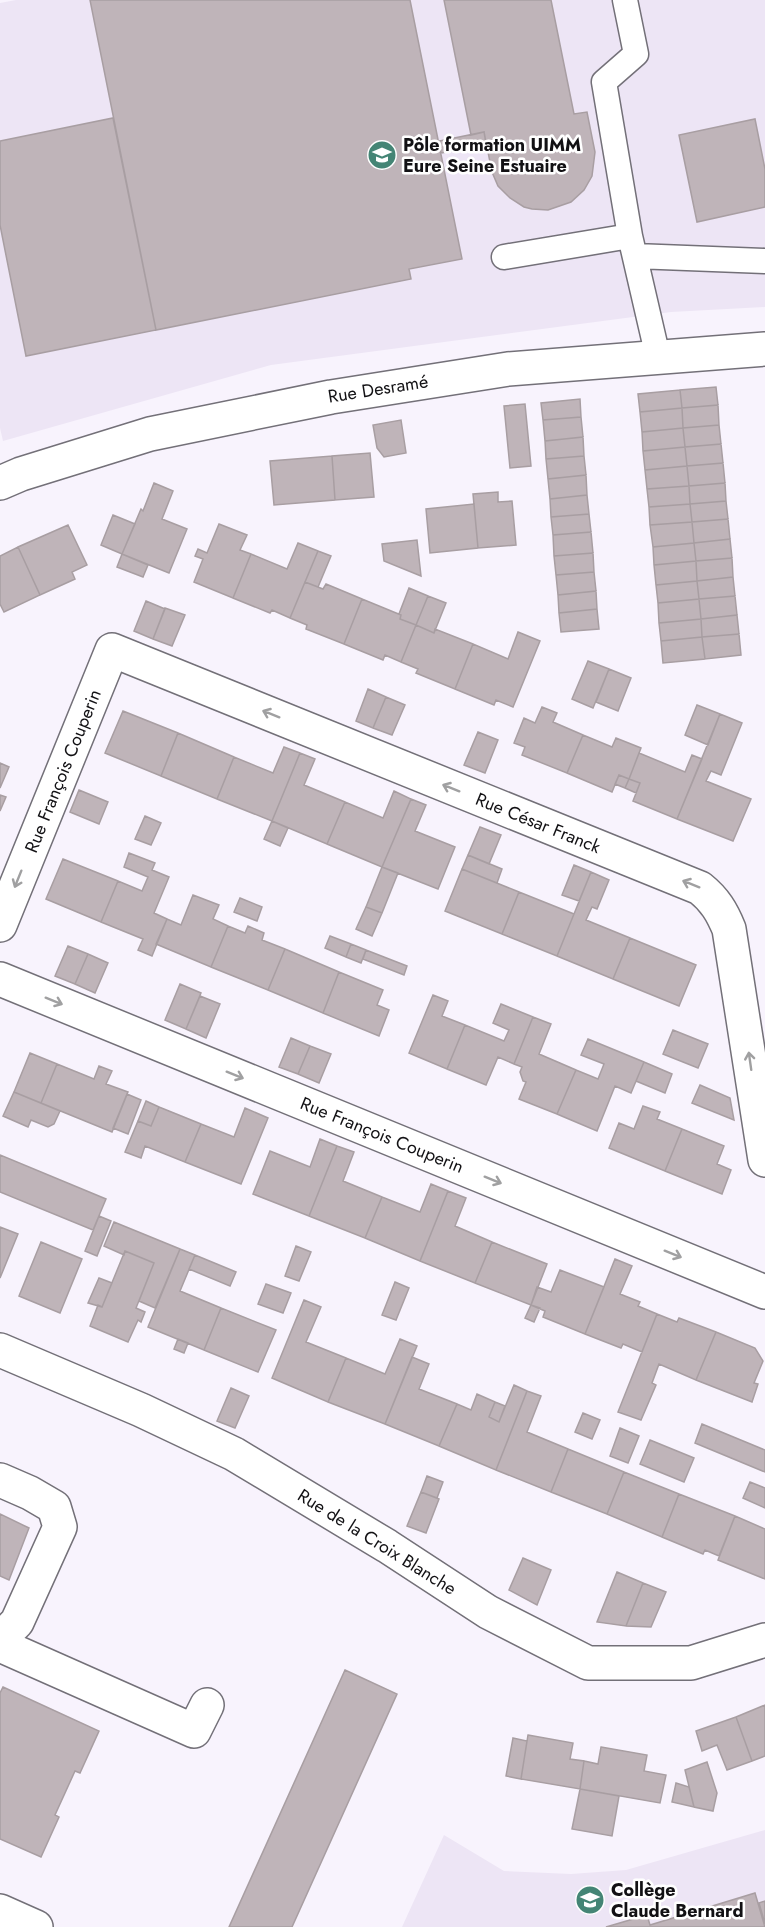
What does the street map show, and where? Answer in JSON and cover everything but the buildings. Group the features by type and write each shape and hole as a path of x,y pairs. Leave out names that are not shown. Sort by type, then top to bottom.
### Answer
{"street":[{"name":"Rue Desramé","path":"0,483 21,474 150,434 331,397 508,369 765,349"},
{"name":"Rue François Couperin","path":"0,925 111,650"},
{"name":"Rue César Franck","path":"111,650 700,888 717,905 729,930 765,1160"},
{"name":"Rue François Couperin","path":"0,979 765,1292"},
{"name":"Rue de la Croix Blanche","path":"0,1350 141,1410 234,1454 387,1546 488,1612 588,1663 691,1662 765,1640"},
{"path":"0,1480 54,1507 60,1527 17,1622 0,1639"},
{"path":"0,1645 194,1731 207,1705"},
{"path":"0,1911 36,1927"}],"lane":[{"path":"625,0 636,54 604,82 633,246 658,357"},
{"path":"504,257 633,246 765,261"}],"shaded area":[{"name":"Pôle formation UIMM Eure Seine Estuaire","path":"16,0 765,0 765,307 671,312 271,365 3,441 0,428 0,3"},
{"name":"Collège Claude Bernard","path":"765,1830 765,1927 402,1927 444,1835 504,1871 571,1874 626,1870"}],"place":[{"name":"Pôle formation UIMM Eure Seine Estuaire","path":"382,155"},
{"name":"Collège Claude Bernard","path":"590,1900"}]}
